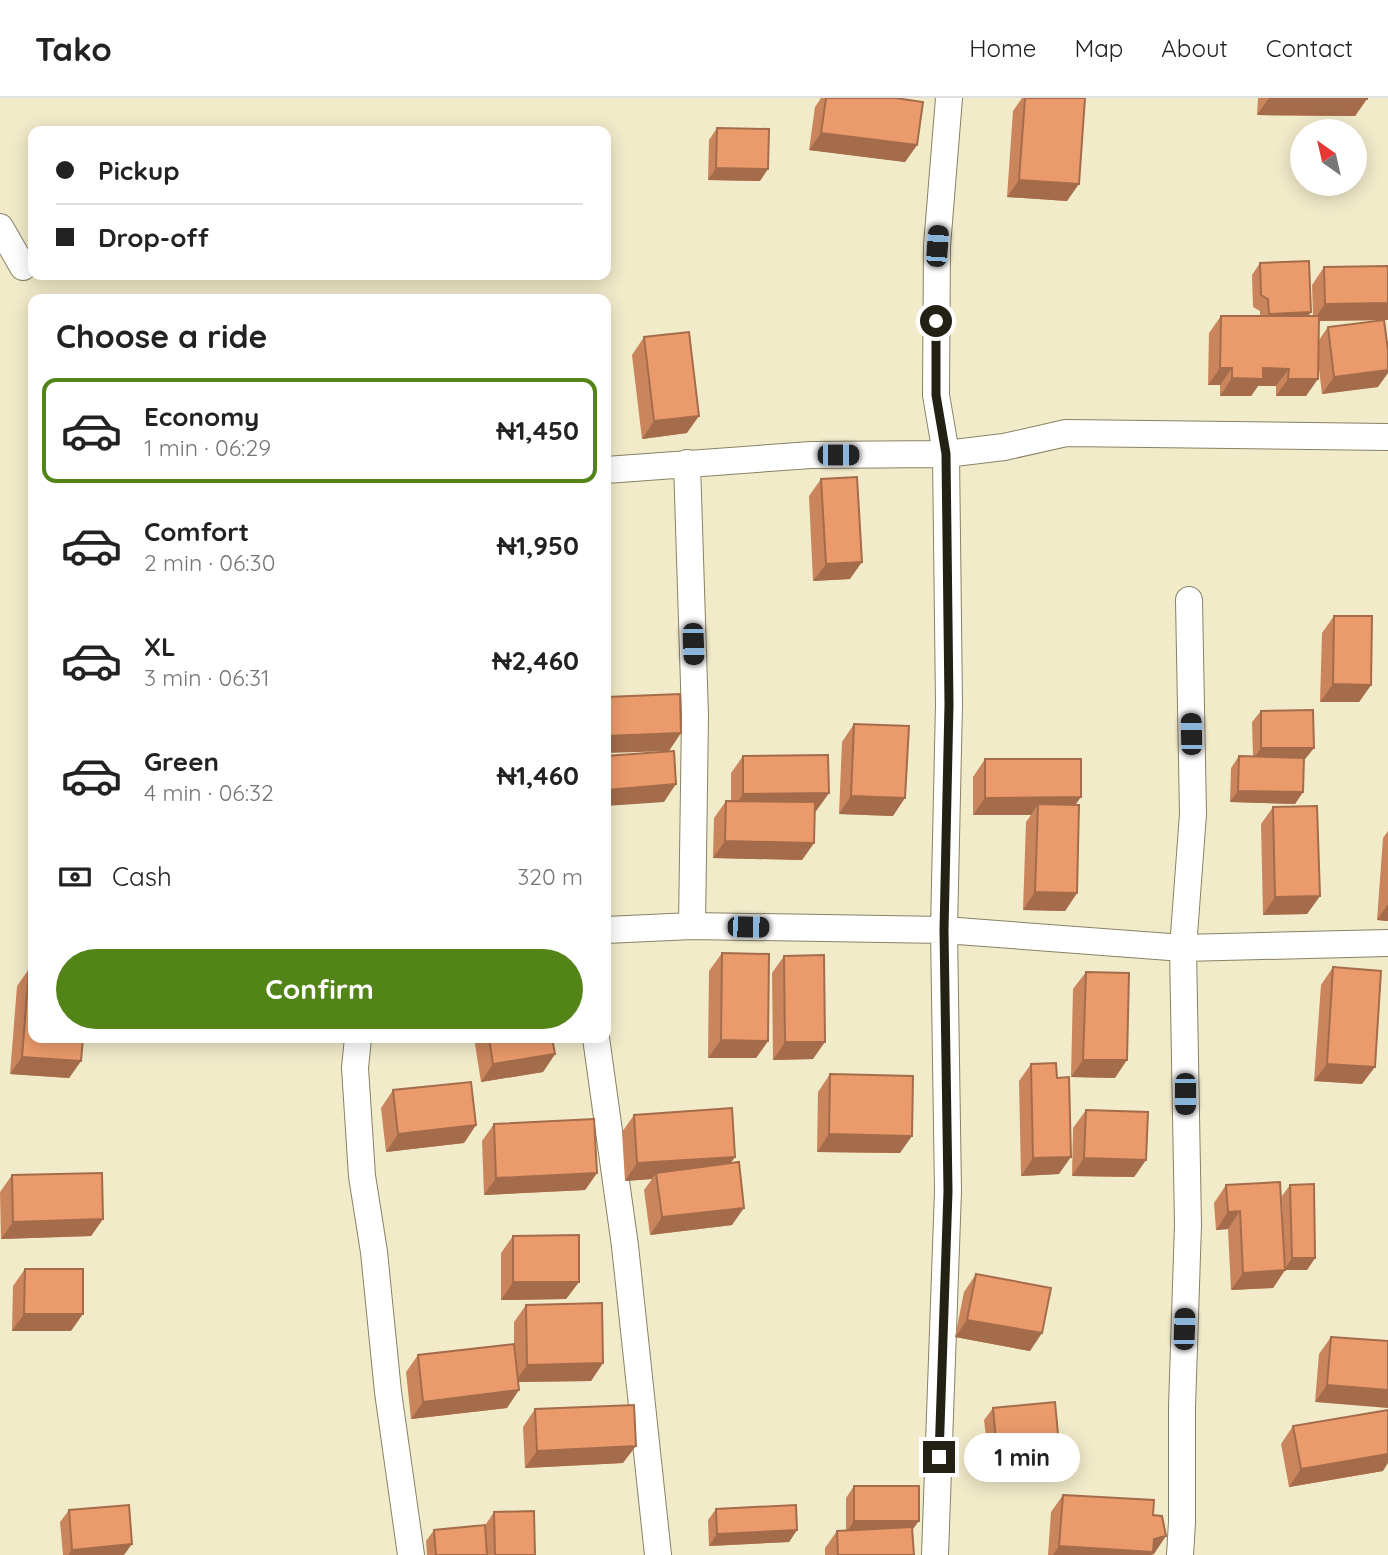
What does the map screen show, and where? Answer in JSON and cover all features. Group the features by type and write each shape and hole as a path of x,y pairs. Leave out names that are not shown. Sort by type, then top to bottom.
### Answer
{"street":[{"path":"935,1555 948,1191 944,930 949,704 946,454 936,395 937,246 949,98"},
{"path":"0,227 23,267"},
{"path":"611,470 811,455 946,454 1004,447 1066,433 1388,438"},
{"path":"687,463 695,716 692,926"},
{"path":"1180,1555 1188,1225 1184,948 1193,814 1189,600"},
{"path":"611,930 692,926 944,930 1184,948 1388,943"},
{"path":"358,1043 355,1068 362,1177 374,1252 388,1392 411,1555"},
{"path":"597,1043 625,1246 658,1555"}],"building":[{"path":"826,98 895,98 923,102 917,145 821,133"},
{"path":"1025,98 1085,98 1079,184 1019,180"},
{"path":"1300,98 1367,98 1367,99"},
{"path":"717,128 769,129 768,169 716,168"},
{"path":"1309,261 1311,312 1269,314 1268,299 1261,295 1260,263"},
{"path":"1388,266 1388,303 1325,304 1324,267"},
{"path":"1221,316 1319,316 1318,379 1288,379 1289,369 1263,368 1263,379 1232,378 1232,368 1220,368"},
{"path":"1384,320 1388,370 1334,377 1328,327"},
{"path":"689,332 699,416 654,421 644,337"},
{"path":"857,477 862,562 826,564 821,479"},
{"path":"1334,616 1372,616 1371,685 1333,684"},
{"path":"680,694 681,733 611,736 611,697"},
{"path":"1313,710 1314,748 1261,748 1261,711"},
{"path":"854,724 909,726 905,798 851,796"},
{"path":"674,751 676,784 611,790 611,756"},
{"path":"828,755 829,793 743,794 743,756"},
{"path":"1239,756 1304,758 1303,792 1238,791"},
{"path":"985,759 1081,759 1081,797 985,798"},
{"path":"726,801 815,802 814,843 725,841"},
{"path":"1038,804 1079,805 1077,893 1035,892"},
{"path":"1317,806 1320,896 1275,897 1273,807"},
{"path":"722,953 769,954 768,1041 721,1040"},
{"path":"824,955 825,1042 785,1042 784,956"},
{"path":"1333,967 1381,971 1375,1067 1327,1064"},
{"path":"1086,972 1129,973 1127,1060 1083,1060"},
{"path":"28,982 28,1043 83,1043 81,1061 22,1057"},
{"path":"490,1043 553,1043 555,1054 493,1064"},
{"path":"1056,1063 1057,1078 1069,1077 1071,1157 1033,1158 1031,1064"},
{"path":"830,1074 913,1076 912,1136 829,1134"},
{"path":"471,1082 476,1125 398,1134 393,1090"},
{"path":"732,1108 735,1157 637,1163 634,1115"},
{"path":"1086,1110 1148,1112 1146,1160 1084,1158"},
{"path":"594,1119 597,1173 496,1178 494,1124"},
{"path":"739,1162 744,1208 662,1217 656,1173"},
{"path":"102,1173 103,1219 13,1222 12,1175"},
{"path":"1280,1182 1285,1270 1243,1273 1240,1211 1228,1212 1226,1185"},
{"path":"1314,1184 1315,1258 1292,1258 1290,1185"},
{"path":"579,1235 579,1282 513,1282 513,1236"},
{"path":"25,1269 83,1269 83,1314 24,1314"},
{"path":"976,1274 1051,1288 1042,1333 967,1320"},
{"path":"602,1303 603,1363 527,1365 526,1305"},
{"path":"1331,1337 1388,1341 1388,1390 1327,1385"},
{"path":"514,1344 519,1390 423,1402 418,1355"},
{"path":"1055,1402 1058,1434 996,1440 993,1408"},
{"path":"634,1405 636,1446 537,1451 535,1409"},
{"path":"1388,1410 1388,1454 1301,1469 1293,1426"},
{"path":"854,1486 919,1486 919,1521 854,1521"},
{"path":"1063,1495 1154,1500 1153,1515 1162,1516 1166,1536 1154,1539 1153,1552 1059,1546"},
{"path":"129,1505 132,1544 72,1550 69,1510"},
{"path":"796,1505 797,1530 717,1534 716,1509"},
{"path":"534,1511 535,1555 495,1555 494,1512"},
{"path":"485,1525 487,1555 436,1555 434,1530"},
{"path":"912,1527 914,1555 838,1555 837,1531"}],"route":[{"path":"936,321 936,395 946,454 949,704 944,930 948,1191 939,1457"}]}
